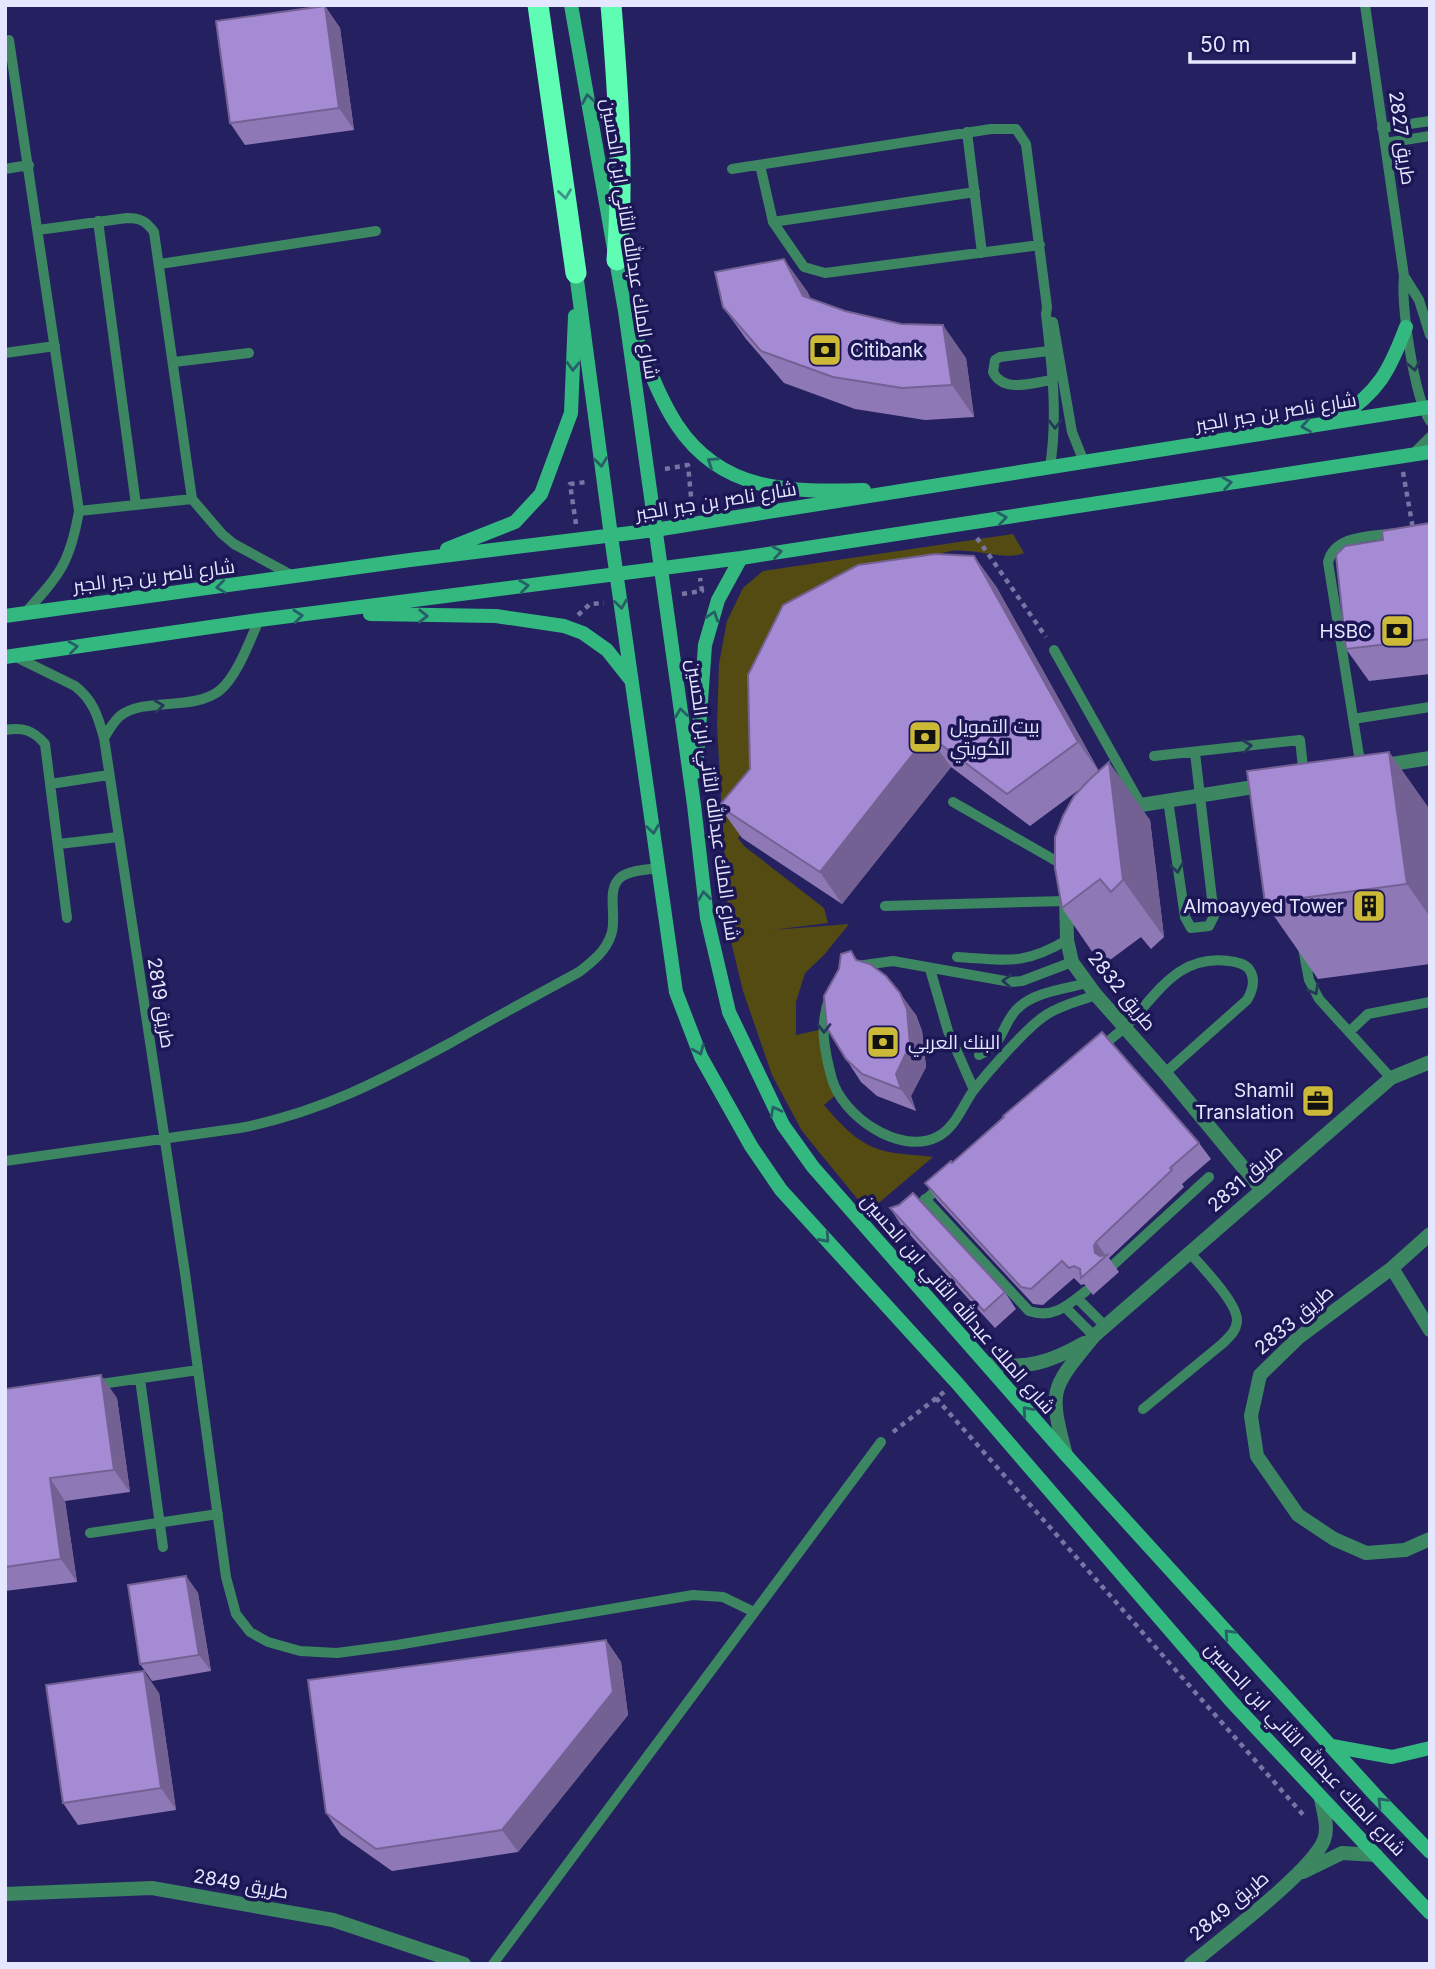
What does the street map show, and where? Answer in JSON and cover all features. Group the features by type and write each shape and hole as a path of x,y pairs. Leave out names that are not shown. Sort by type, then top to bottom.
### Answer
{"highway":[{"path":"538,5 576,273"},
{"path":"611,5 620,161 617,260"}],"main road":[{"name":"شارع الملك عبدالله الثاني ابن الحسين","path":"571,5 625,311 694,805 707,918 729,1012 777,1114 813,1167 1066,1455 1430,1852"},
{"name":"شارع الملك عبدالله الثاني ابن الحسين","path":"576,273 676,992 701,1057 751,1146 781,1190 957,1383 1231,1701 1430,1913"},
{"path":"410,560 460,546 515,522 541,494 571,413 576,273"},
{"path":"625,311 676,424 698,452 716,466 752,483 804,492 922,488"},
{"path":"1333,422 1356,407 1374,390 1391,367 1406,327"},
{"name":"شارع ناصر بن جبر الجبر","path":"5,616 410,560 655,530 1333,422 1427,412"},
{"path":"9,657 260,620 741,558 1430,452"},
{"path":"694,805 705,645 718,600 741,558"},
{"path":"330,612 496,616 564,626 583,634 607,650 631,680"},
{"path":"1332,1746 1392,1757 1430,1748"}],"street":[{"path":"1355,770 1430,758"},
{"path":"1113,821 1141,805 1298,781"},
{"name":"طريق 2832","path":"1076,866 1065,901 1067,940 1072,962 1091,989 1261,1189"},
{"name":"طريق 2831","path":"1066,1455 1054,1411 1056,1388 1094,1336 1391,1078 1430,1062"},
{"name":"طريق 2833","path":"1429,1541 1405,1550 1366,1553 1334,1539 1298,1515 1257,1456 1251,1416 1260,1375 1298,1338 1392,1268 1430,1234"},
{"path":"1392,1268 1430,1330"},
{"name":"طريق 2831","path":"987,1364 1036,1364 1063,1355 1094,1336"},
{"path":"1321,1798 1326,1826 1325,1839"},
{"name":"طريق 2849","path":"1191,1964 1293,1878 1325,1839"},
{"name":"طريق 2849","path":"1293,1878 1342,1853 1376,1855"},
{"name":"طريق 2849","path":"5,1894 152,1888 333,1920 464,1964"}],"lane":[{"name":"طريق 2827","path":"1365,5 1404,276 1402,304 1427,412"},
{"path":"8,47 29,165 79,511 70,553 61,571 26,612"},
{"path":"1382,128 1430,121"},
{"path":"732,169 967,132 1016,130 1026,144 1047,307 1055,438 1050,467"},
{"path":"967,132 982,253"},
{"path":"1385,143 1430,136"},
{"path":"5,169 29,165"},
{"path":"760,165 774,222 804,267 825,273 1040,245"},
{"path":"774,222 975,192"},
{"path":"38,230 138,218 148,223 154,232 160,264 192,499 234,544 295,577"},
{"path":"98,221 136,505"},
{"path":"160,264 376,231"},
{"name":"طريق 2827","path":"1404,276 1419,300 1430,335"},
{"path":"1047,307 1052,313 1072,432 1084,462"},
{"path":"5,354 55,346"},
{"path":"1049,351 1000,357 995,360 993,372 1002,383 1011,386 1053,380"},
{"path":"174,362 248,353"},
{"path":"1412,455 1430,437"},
{"path":"79,511 192,499"},
{"path":"1355,770 1353,719 1329,571 1330,554 1336,546 1344,542 1414,531"},
{"path":"104,738 119,717 127,712 210,697 221,690 229,680 260,620"},
{"path":"1054,650 1141,805"},
{"name":"طريق 2819","path":"9,657 83,692 96,710 104,738 185,1273 226,1577 236,1614 250,1632 268,1642 300,1651 337,1653 693,1595 723,1597 754,1612"},
{"path":"1353,719 1430,707"},
{"path":"5,730 24,729 36,734 45,744 67,918"},
{"path":"1154,756 1300,740 1298,781"},
{"path":"1168,800 1185,917 1191,928 1203,928 1209,926 1214,916 1195,753"},
{"path":"51,784 108,775"},
{"path":"953,802 1076,866"},
{"path":"59,844 118,838"},
{"path":"5,1161 272,1122 333,1102 391,1075 591,964 608,944 614,922 613,890 617,880 630,873 658,868"},
{"path":"885,906 1065,901"},
{"path":"1301,930 1313,990 1391,1078"},
{"path":"957,957 1025,959 1067,940"},
{"path":"1088,1059 1124,1027 1175,973 1188,965 1221,960 1248,967 1253,978 1252,991 1247,1000 1165,1073"},
{"path":"851,971 858,965 893,961 1012,982 1022,981 1072,962"},
{"path":"930,969 948,1031 974,1090"},
{"path":"838,983 832,990 823,1026 833,1083 849,1108 871,1128 898,1139 918,1142 937,1137 953,1125 974,1090 1038,1020 1091,989"},
{"path":"979,1055 995,1045 1015,1011 1024,1003 1034,998 1091,989"},
{"path":"1349,1032 1368,1014 1430,1002"},
{"path":"1114,1265 1209,1177"},
{"path":"906,1216 945,1182"},
{"path":"925,1199 1029,1311 1047,1315 1065,1307 1082,1294 1105,1326"},
{"path":"1143,1409 1222,1344 1234,1333 1237,1323 1237,1313 1189,1252"},
{"path":"1065,1307 1094,1336"},
{"path":"86,1386 198,1370"},
{"path":"140,1379 163,1546"},
{"path":"493,1964 881,1441"},
{"path":"90,1533 218,1514"}],"path":[{"path":"966,523 1054,650"},
{"path":"881,1441 957,1383"},
{"path":"936,1398 1325,1839"}],"shaded area":[{"path":"1013,534 1024,553 1008,556 951,551 913,563 773,802 738,838 744,846 824,908 828,923 772,930 849,924 824,955 805,973 796,1002 796,1035 819,1030 837,1094 824,1105 855,1136 873,1147 895,1153 933,1157 868,1212 802,1131 772,1075 743,991 729,933 717,726 719,664 727,621 743,588 763,571"}],"building":[{"path":"325,6 339,108 230,123 216,21"},
{"path":"784,259 803,296 845,311 901,324 943,325 952,385 902,388 833,377 761,351 723,307 715,272"},
{"path":"1430,523 1430,639 1346,649 1336,555 1345,546 1383,540 1382,531"},
{"name":"بيت التمويل الكويتي","path":"935,554 974,556 1078,742 1007,794 928,735 820,872 719,806 750,769 748,675 783,605 858,565"},
{"path":"1389,752 1407,884 1265,903 1247,771"},
{"path":"1109,762 1123,880 1111,892 1100,879 1062,908 1055,868 1055,837 1074,796"},
{"name":"البنك العربي","path":"851,951 856,960 870,964 886,976 900,993 907,1009 910,1045 896,1074 901,1089 862,1074 846,1059 827,1028 824,996 839,969 841,954"},
{"path":"1102,1032 1199,1143 1096,1242 1095,1253 1100,1256 1107,1255 1081,1278 1080,1269 1074,1266 1069,1268 1062,1261 1031,1289 1021,1287 925,1183 951,1161 952,1163"},
{"path":"913,1193 1005,1292 984,1311 890,1208 899,1205"},
{"path":"101,1375 114,1470 50,1478 61,1559 5,1567 5,1389"},
{"path":"186,1576 199,1655 140,1664 128,1585"},
{"path":"606,1640 613,1692 502,1830 376,1849 326,1813 308,1680"},
{"path":"144,1671 161,1788 63,1803 46,1685"}],"place":[{"name":"Citibank","path":"825,350"},
{"name":"HSBC","path":"1397,631"},
{"name":"بيت التمويل الكويتي","path":"925,737"},
{"name":"Almoayyed Tower","path":"1369,906"},
{"name":"البنك العربي","path":"883,1042"},
{"name":"Shamil Translation","path":"1318,1101"}]}
